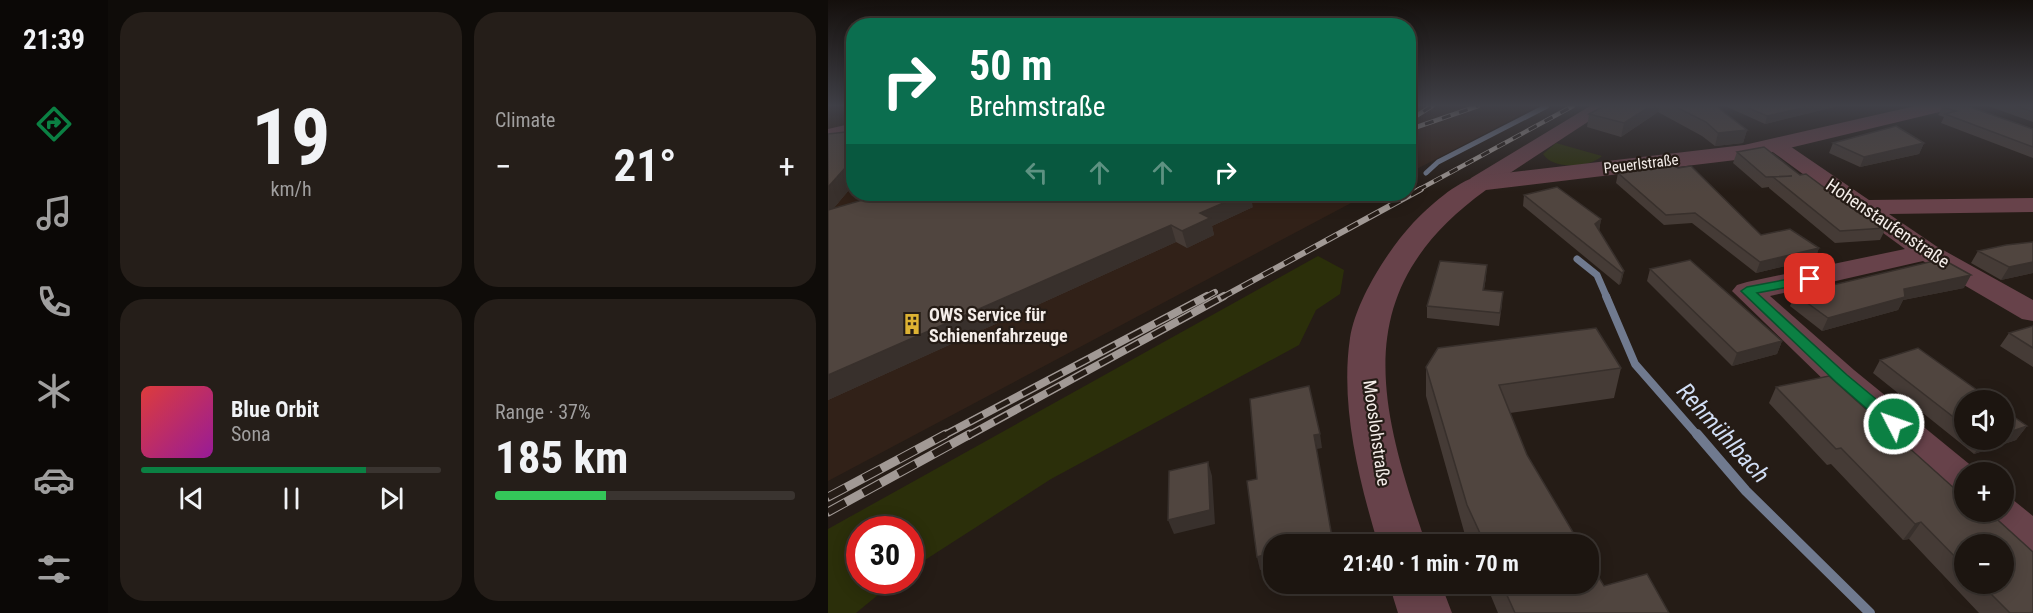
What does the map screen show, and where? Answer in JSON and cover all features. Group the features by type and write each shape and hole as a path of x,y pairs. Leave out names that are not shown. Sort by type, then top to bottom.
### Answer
{"street":[{"name":"Mooslohstraße","path":"1399,534 1385,493 1368,392 1368,337 1380,299 1390,276 1412,241 1453,201 1557,135"},
{"name":"Peuerlstraße","path":"1479,183 1744,152 1824,135"},
{"name":"Hohenstaufenstraße","path":"1777,146 1927,252 2033,312"},
{"path":"1862,207 2033,205"},
{"path":"1927,252 1747,291 1842,378 1954,475"},
{"path":"2009,522 2033,542"},
{"path":"1418,594 1425,613"}],"shaded area":[{"path":"828,135 846,135 846,201 1355,201 828,481"},
{"path":"1416,135 1483,135 1416,169"}],"green space":[{"path":"1556,143 1602,156 1580,165 1555,163 1543,154"},
{"path":"1318,256 1344,270 1340,294 1316,310 1299,345 1051,479 924,561 924,516 851,516"},
{"path":"846,519 846,594 879,594 856,613 828,613 828,529"}],"building":[{"path":"828,135 846,135 846,167 828,187"},
{"path":"1864,135 1910,135 1924,143 1864,157 1833,143"},
{"path":"2000,135 2033,135 2033,147"},
{"path":"1764,147 1800,175 1806,174 1886,228 1840,231 1773,177 1792,176 1766,177 1737,152"},
{"path":"1675,166 1678,168 1691,166 1761,235 1790,229 1819,248 1760,262 1695,213 1666,215 1618,173"},
{"path":"1557,187 1601,219 1595,224 1624,271 1622,273 1524,195"},
{"name":"OWS Service für Schienenfahrzeuge","path":"859,201 1228,201 1200,213 1210,218 1182,231 1171,225 828,375 828,210"},
{"path":"2033,242 2033,262 2009,267 1978,251 2006,245"},
{"path":"1942,259 1971,275 1904,289 1905,297 1828,318 1795,294"},
{"path":"1690,260 1782,341 1737,353 1650,269"},
{"path":"1440,261 1487,265 1483,290 1503,292 1500,313 1427,306"},
{"path":"2033,326 2033,348 2009,333"},
{"path":"1596,328 1621,368 1499,385 1527,455 1574,534 1480,534 1467,505 1426,367 1438,348"},
{"path":"1918,348 1977,390 1954,390 1954,417 1880,360"},
{"path":"1829,376 1954,488 1954,522 2000,522 2013,534 1954,534 1954,556 1921,522 1915,524 1841,448 1836,449 1776,387"},
{"path":"1309,386 1320,434 1314,435 1331,534 1263,534 1263,555 1257,557 1247,481 1257,479 1250,399"},
{"path":"2014,417 2027,426 2014,431"},
{"path":"1208,462 1210,510 1168,520 1169,471"},
{"path":"2014,535 2033,552 2033,613 2010,613 1991,594 2014,594"},
{"path":"1647,574 1669,613 1515,613 1506,594 1599,594 1599,578 1604,586"}],"waterway":[{"name":"Rehmühlbach","path":"1426,173 1438,162 1491,135"},
{"name":"Rehmühlbach","path":"1577,259 1597,275 1607,298"},
{"name":"Rehmühlbach","path":"1606,296 1635,364 1698,436"},
{"name":"Rehmühlbach","path":"1697,434 1746,491 1870,613"}],"railway":[{"path":"1418,190 1520,135"},
{"path":"1416,192 1421,189"},
{"path":"1221,298 1399,201"},
{"path":"1204,298 1215,292"},
{"path":"943,436 1207,296"},
{"path":"968,436 1224,296"},
{"path":"828,497 946,434"},
{"path":"828,512 970,434"}],"place":[{"name":"OWS Service für Schienenfahrzeuge","path":"912,324"}],"route":[{"path":"1810,279 1747,291 1894,424"}]}
